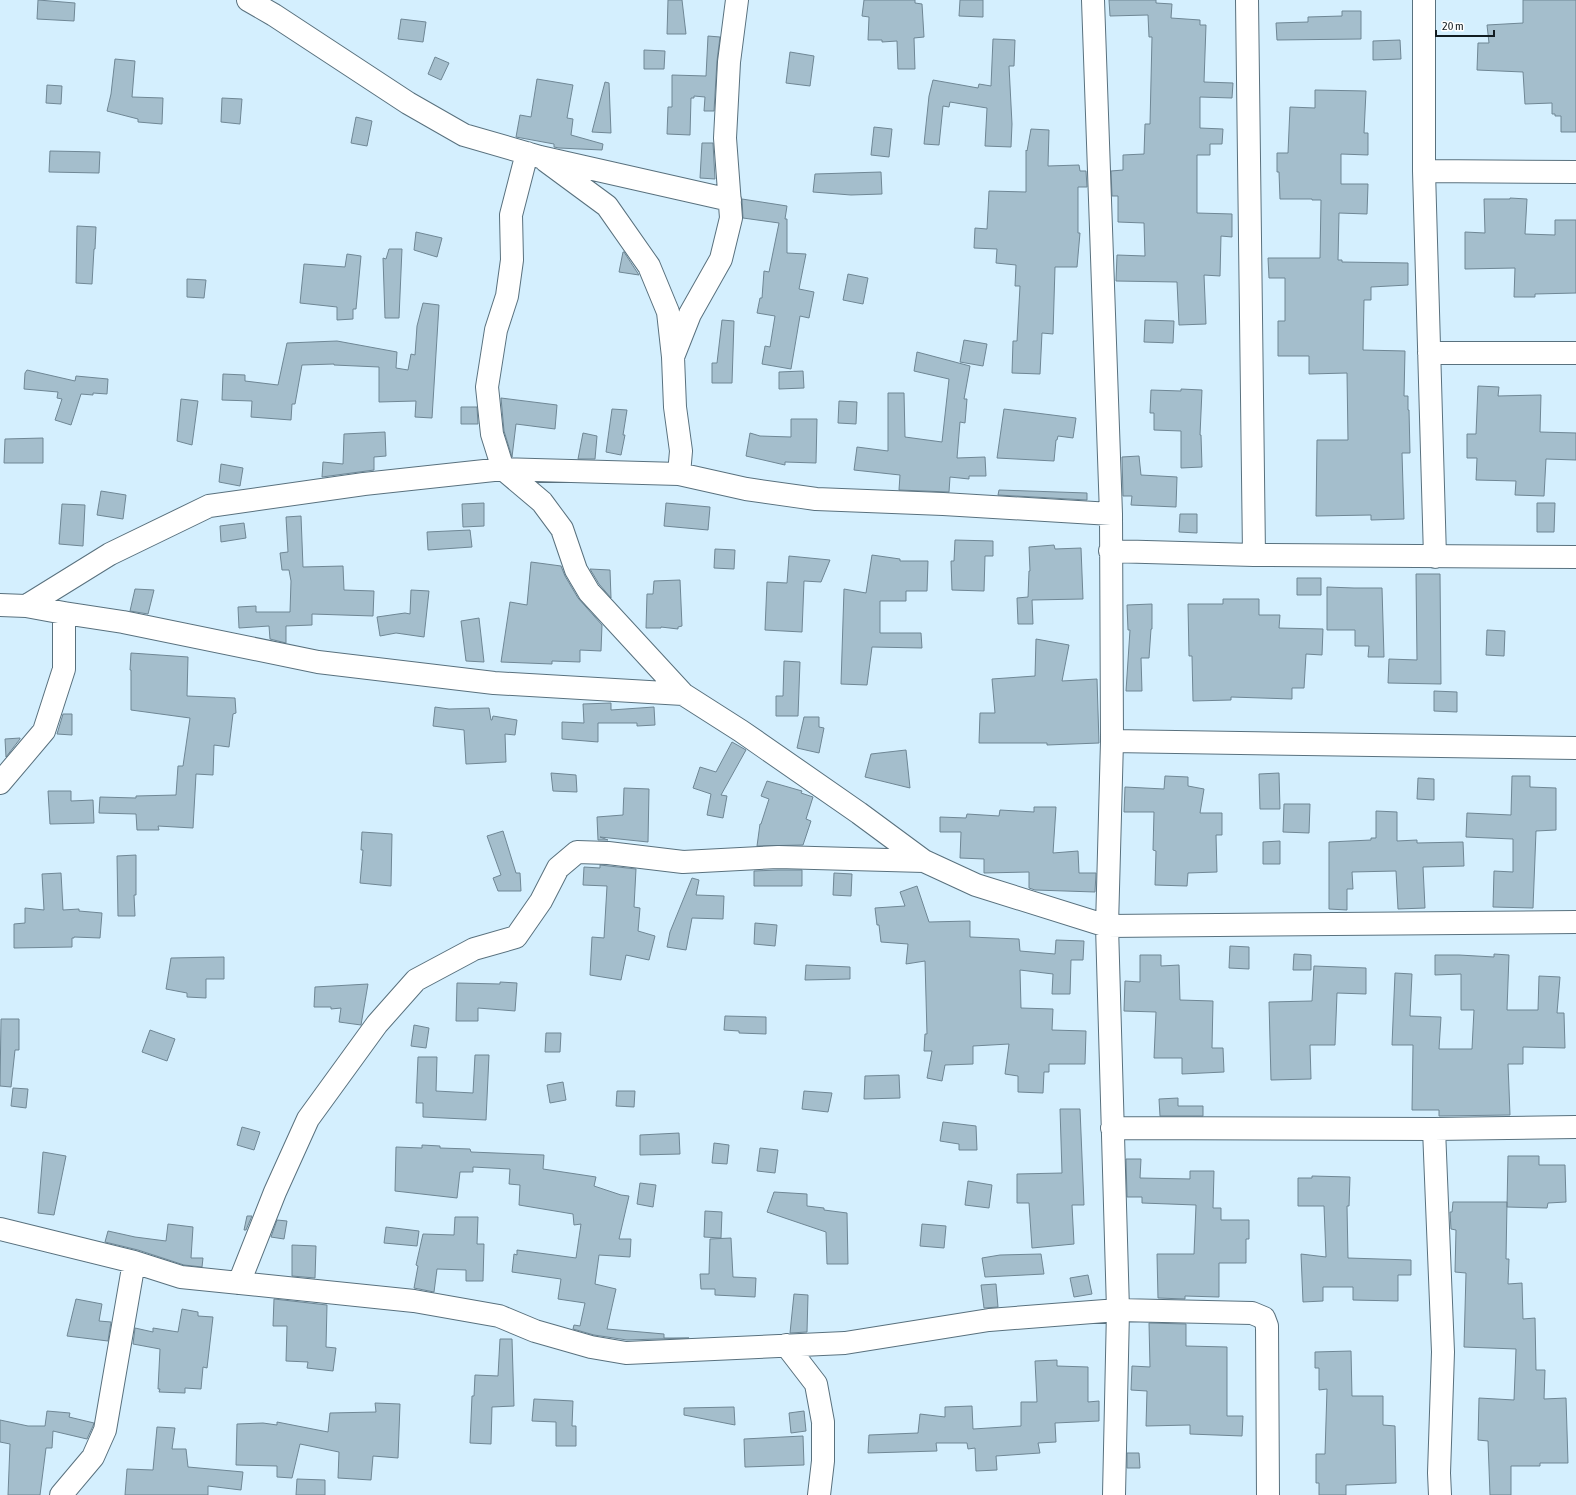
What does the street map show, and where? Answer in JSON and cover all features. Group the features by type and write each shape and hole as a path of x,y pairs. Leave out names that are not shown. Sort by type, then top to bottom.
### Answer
{"street":[{"path":"248,0 274,15 408,103 464,135 534,155 730,200"},
{"path":"673,357 690,314 720,259 731,218 725,138 729,62 737,0"},
{"path":"1094,0 1111,514 1112,741 1107,926 1118,1310 1114,1495"},
{"path":"1247,0 1254,555"},
{"path":"1424,0 1424,171 1435,557"},
{"path":"534,155 607,206 649,266 668,312 673,357 675,407 681,451 679,474"},
{"path":"534,155 511,215 512,260 508,289 496,330 487,387 492,434 503,469 542,502 562,529 576,570 589,592 683,694 748,735 859,813 924,862 976,885 1107,926 1576,922"},
{"path":"1424,171 1576,172"},
{"path":"1429,353 1576,353"},
{"path":"26,606 110,554 209,506 364,484 503,469 679,474 746,489 816,499 943,504 1111,514"},
{"path":"1110,551 1254,555 1576,557"},
{"path":"0,605 26,606 64,614 123,622 318,662 494,683 683,694"},
{"path":"0,783 44,731 64,669 64,614"},
{"path":"1112,741 1576,748"},
{"path":"239,1284 275,1192 308,1119 377,1024 416,980 474,949 516,937 541,901 558,868 577,852 608,853 683,862 778,857 924,862"},
{"path":"1112,1128 1434,1129 1576,1127"},
{"path":"1434,1129 1444,1352 1439,1465 1440,1495"},
{"path":"0,1229 134,1262 181,1277 414,1302 499,1316 535,1331 591,1347 626,1353 845,1343 989,1320 1118,1310 1252,1313 1264,1318 1267,1326 1268,1495"},
{"path":"61,1495 93,1457 105,1430 134,1262"},
{"path":"786,1345 816,1384 823,1422 819,1495"}],"building":[{"path":"38,0 75,3 74,21 37,19"},
{"path":"668,0 682,0 686,34 667,34"},
{"path":"864,0 915,0 915,3 922,4 924,37 914,38 915,69 898,69 897,41 882,42 882,40 868,40 869,17 862,16"},
{"path":"960,0 983,0 983,17 959,16"},
{"path":"1109,0 1156,0 1156,3 1172,4 1171,18 1200,20 1200,25 1206,25 1204,82 1233,83 1232,98 1200,97 1200,128 1223,129 1222,144 1210,144 1210,155 1197,155 1197,213 1232,214 1232,237 1221,236 1220,276 1204,275 1206,324 1179,325 1177,282 1116,281 1117,255 1145,256 1144,223 1118,222 1118,196 1112,196 1111,171 1123,170 1123,155 1144,154 1145,124 1150,124 1152,37 1149,37 1148,15 1110,16"},
{"path":"1523,0 1576,0 1576,132 1561,132 1561,116 1555,116 1555,114 1552,114 1552,103 1525,104 1523,72 1477,70 1478,43 1489,43 1487,25 1523,23"},
{"path":"1342,11 1361,11 1361,39 1277,40 1276,23 1308,22 1308,17 1342,16"},
{"path":"401,19 426,22 423,42 398,39"},
{"path":"708,36 720,37 714,111 704,111 705,97 694,96 694,98 691,98 690,135 667,134 668,107 672,107 672,75 706,76"},
{"path":"993,39 1015,40 1014,66 1009,66 1012,124 1011,147 985,146 987,108 950,102 949,107 943,106 939,145 924,144 929,96 933,80 978,88 979,84 991,86"},
{"path":"1400,40 1401,59 1373,60 1373,41"},
{"path":"644,50 665,51 664,69 644,69"},
{"path":"790,52 814,56 810,86 786,83"},
{"path":"435,57 449,63 441,80 428,74"},
{"path":"115,59 135,61 132,97 163,98 162,124 138,122 138,119 107,111 111,94"},
{"path":"537,79 573,85 567,118 573,119 571,135 603,144 602,150 559,148 554,147 554,144 516,137 520,115 531,117"},
{"path":"605,82 609,83 611,133 592,132"},
{"path":"47,85 62,86 61,104 46,103"},
{"path":"1315,90 1366,91 1364,133 1368,133 1368,155 1341,154 1341,184 1368,184 1367,214 1339,213 1338,260 1342,260 1342,262 1408,263 1408,285 1371,287 1371,300 1364,300 1363,350 1405,351 1404,396 1408,396 1410,453 1402,453 1404,519 1371,520 1371,515 1316,516 1317,440 1348,440 1347,373 1309,374 1309,356 1278,356 1278,321 1285,321 1285,278 1269,278 1268,258 1320,258 1321,200 1280,199 1279,172 1277,172 1277,153 1288,153 1290,107 1315,108"},
{"path":"222,98 242,99 240,124 221,122"},
{"path":"356,117 372,121 367,146 351,143"},
{"path":"874,127 892,129 889,157 871,155"},
{"path":"1031,129 1049,130 1048,166 1079,165 1080,171 1086,171 1087,187 1078,187 1078,233 1080,233 1077,267 1055,267 1053,334 1042,333 1040,374 1012,373 1013,341 1017,341 1020,286 1015,286 1016,265 996,263 997,249 974,248 975,228 987,229 989,191 1026,192 1026,150 1027,151"},
{"path":"702,143 713,143 715,179 700,178"},
{"path":"50,151 100,152 99,173 49,172"},
{"path":"881,172 882,194 851,195 813,192 815,174"},
{"path":"742,199 787,206 785,219 787,219 787,253 806,254 799,289 814,292 809,318 800,316 791,369 762,364 765,346 770,347 775,316 757,313 760,298 762,298 764,271 769,272 779,223 743,218"},
{"path":"1484,199 1527,199 1525,234 1555,235 1555,220 1576,220 1576,293 1535,294 1535,297 1514,297 1515,268 1465,269 1465,232 1485,233"},
{"path":"77,226 96,227 92,284 76,283"},
{"path":"416,232 442,238 437,257 414,250"},
{"path":"389,249 402,249 399,318 385,318 383,258 386,259"},
{"path":"624,252 639,275 619,272"},
{"path":"347,254 361,256 356,309 353,309 353,319 337,320 337,307 300,303 304,264 345,267"},
{"path":"848,274 868,278 863,304 843,300"},
{"path":"187,279 206,280 204,298 187,297"},
{"path":"423,303 439,305 432,418 415,417 416,401 379,402 379,367 334,364 302,365 295,404 292,404 291,420 251,417 252,401 222,400 223,374 245,375 245,381 278,385 287,343 337,341 397,352 396,368 408,370 411,354 415,355 417,326"},
{"path":"722,320 734,321 732,383 712,383 712,363 717,363"},
{"path":"1145,320 1174,321 1173,343 1144,342"},
{"path":"964,340 987,344 983,366 960,362"},
{"path":"917,352 970,366 964,399 967,399 965,423 960,422 957,458 985,457 986,476 969,476 969,479 950,477 949,492 899,490 900,475 854,470 857,447 888,451 888,393 904,393 905,437 942,442 949,379 914,371"},
{"path":"27,370 75,381 76,376 108,379 107,394 81,394 71,425 55,420 62,399 57,398 58,392 24,389 25,373"},
{"path":"803,371 804,388 779,389 779,372"},
{"path":"1478,386 1499,387 1498,396 1541,395 1540,432 1576,433 1576,460 1546,459 1544,496 1515,495 1516,481 1476,480 1477,458 1467,458 1467,434 1476,434"},
{"path":"1181,389 1202,390 1200,435 1202,467 1181,468 1181,431 1154,430 1154,413 1150,413 1151,390 1181,391"},
{"path":"501,398 557,405 555,429 516,424 512,457 504,431"},
{"path":"181,399 198,401 192,445 177,441"},
{"path":"839,401 857,402 856,424 838,423"},
{"path":"461,407 477,407 478,424 461,424"},
{"path":"612,409 627,410 623,435 625,435 621,455 606,452"},
{"path":"1004,409 1076,418 1073,438 1058,436 1056,440 1054,461 997,458"},
{"path":"791,419 817,419 816,463 785,462 785,465 746,456 750,433 760,436 791,437"},
{"path":"385,432 386,456 374,457 374,470 322,477 323,462 343,464 344,434"},
{"path":"583,433 597,436 595,459 578,459"},
{"path":"43,438 43,463 4,463 5,439"},
{"path":"1139,456 1141,475 1177,477 1176,507 1131,505 1132,496 1123,496 1122,457"},
{"path":"221,464 243,468 240,486 219,482"},
{"path":"999,490 1087,493 1087,500 998,495"},
{"path":"101,491 126,495 123,519 97,515"},
{"path":"484,503 484,526 463,527 462,504"},
{"path":"666,503 710,507 708,530 664,526"},
{"path":"1537,503 1555,503 1554,532 1537,532"},
{"path":"62,504 85,505 83,546 59,544"},
{"path":"1180,514 1197,514 1197,533 1179,532"},
{"path":"301,516 303,567 343,566 344,590 374,591 373,616 312,614 312,625 286,626 286,643 270,639 269,626 239,628 238,607 256,606 256,612 290,612 291,581 289,570 282,570 280,553 288,552 286,517"},
{"path":"244,523 246,538 221,542 220,526"},
{"path":"470,530 472,547 428,550 427,532"},
{"path":"955,540 993,541 993,556 985,556 984,591 952,590 951,561 954,561"},
{"path":"1054,545 1055,549 1081,548 1083,599 1032,600 1033,624 1018,624 1017,598 1028,597 1030,571 1029,547"},
{"path":"715,549 735,550 734,569 714,568"},
{"path":"872,555 900,559 900,561 928,561 927,591 906,591 906,601 880,601 880,633 921,633 922,648 872,647 867,685 841,684 844,589 866,593"},
{"path":"789,556 830,560 821,582 804,581 802,632 765,630 767,582 787,583"},
{"path":"531,562 561,566 578,598 602,625 601,651 580,650 580,662 552,661 552,664 501,662 510,602 527,605"},
{"path":"590,569 610,570 611,598 599,584"},
{"path":"1416,574 1440,574 1441,684 1388,683 1389,659 1417,660"},
{"path":"1297,578 1321,578 1321,595 1297,595"},
{"path":"680,580 682,626 678,627 678,629 661,627 646,628 647,594 653,594 654,581"},
{"path":"1327,587 1382,588 1384,657 1368,657 1369,646 1355,646 1355,630 1327,630"},
{"path":"135,589 154,590 148,614 130,611"},
{"path":"411,590 429,591 424,637 396,633 380,636 377,617 405,613 410,614"},
{"path":"1223,599 1259,599 1259,615 1280,615 1279,628 1323,629 1322,655 1306,654 1304,688 1292,688 1292,699 1231,697 1231,700 1193,701 1192,656 1189,656 1188,604 1223,604"},
{"path":"1152,604 1152,629 1149,658 1141,658 1142,691 1126,691 1130,630 1128,630 1127,605"},
{"path":"479,618 484,662 466,661 461,621"},
{"path":"1487,630 1505,631 1504,656 1486,655"},
{"path":"1036,639 1069,645 1062,681 1097,679 1099,743 1047,745 1047,743 979,743 980,713 995,713 992,679 1035,676"},
{"path":"131,653 188,657 187,696 235,698 236,713 233,714 229,747 214,745 213,775 196,774 193,828 158,826 159,830 137,830 136,814 99,813 100,797 136,798 136,796 176,795 178,766 183,766 190,718 131,710"},
{"path":"784,661 800,662 798,716 776,716 776,696 783,696"},
{"path":"1434,691 1457,692 1457,712 1434,711"},
{"path":"611,703 611,710 654,707 655,725 637,726 637,723 598,723 598,742 562,739 562,722 584,723 583,704"},
{"path":"435,707 449,709 489,708 491,720 493,716 517,720 515,735 505,734 506,762 466,764 464,730 433,726"},
{"path":"63,714 72,714 72,735 57,734"},
{"path":"804,717 819,717 819,727 824,728 819,753 797,748"},
{"path":"5,739 20,739 6,757"},
{"path":"732,742 746,750 721,795 727,796 723,818 707,815 711,794 693,788 700,767 716,772"},
{"path":"906,750 910,788 865,777 871,754"},
{"path":"551,773 576,775 577,792 553,791"},
{"path":"1279,773 1280,809 1260,809 1259,774"},
{"path":"1165,776 1188,777 1188,786 1204,789 1200,813 1222,813 1222,835 1216,835 1217,872 1188,873 1187,886 1155,885 1156,851 1153,850 1154,812 1124,812 1125,787 1164,789"},
{"path":"1512,776 1530,776 1530,787 1556,788 1556,830 1536,831 1533,908 1493,907 1494,871 1513,872 1513,839 1466,837 1467,813 1511,815"},
{"path":"1418,778 1434,779 1434,800 1417,799"},
{"path":"767,781 802,791 801,793 813,797 806,819 811,821 803,845 757,846 760,824 769,799 761,796"},
{"path":"624,788 649,789 648,842 600,837 608,840 598,840 597,817 623,815"},
{"path":"48,791 71,791 71,801 93,800 94,823 50,824"},
{"path":"1284,804 1310,804 1309,833 1283,832"},
{"path":"1034,807 1056,807 1053,853 1078,851 1079,873 1096,873 1095,892 1035,890 1029,888 1029,872 984,873 984,859 960,858 961,832 940,832 940,817 966,818 967,814 999,816 1000,810 1034,812"},
{"path":"1376,811 1397,812 1397,841 1417,840 1417,843 1463,842 1464,866 1423,867 1425,908 1398,909 1396,871 1352,872 1353,889 1347,889 1347,910 1329,909 1329,842 1371,840 1371,838 1376,838"},
{"path":"503,831 516,873 520,873 521,891 498,891 493,878 501,875 487,836"},
{"path":"362,832 392,834 391,886 360,883 363,850 361,850"},
{"path":"1280,841 1280,864 1263,864 1263,842"},
{"path":"136,855 136,895 134,895 135,916 118,916 117,856"},
{"path":"600,865 636,869 634,907 640,908 638,931 655,936 649,960 626,955 621,980 590,975 592,937 604,938 607,886 583,885 584,867 600,868"},
{"path":"802,870 802,886 754,886 754,871"},
{"path":"61,873 63,910 79,909 79,911 102,913 100,938 74,937 72,938 72,947 14,948 14,924 25,923 25,908 44,910 42,874"},
{"path":"834,873 852,874 851,896 833,895"},
{"path":"692,878 699,880 696,895 724,896 723,919 692,918 686,950 667,947 670,932"},
{"path":"917,886 929,922 970,921 970,937 1019,939 1020,951 1055,954 1056,940 1084,941 1083,960 1071,960 1070,994 1052,994 1053,974 1020,970 1021,1008 1053,1009 1052,1030 1086,1031 1085,1064 1049,1064 1049,1072 1044,1072 1043,1093 1018,1092 1018,1076 1005,1074 1009,1044 973,1046 973,1064 945,1065 942,1081 927,1078 932,1051 924,1051 925,1034 927,1034 925,961 906,964 908,944 881,942 875,908 905,906 900,892"},
{"path":"755,923 777,925 775,946 754,944"},
{"path":"1230,946 1249,947 1249,969 1229,968"},
{"path":"1294,954 1311,955 1311,970 1293,970"},
{"path":"1494,954 1509,955 1507,1010 1538,1010 1539,976 1560,977 1557,1013 1564,1013 1565,1048 1523,1047 1523,1064 1508,1064 1510,1115 1439,1116 1439,1110 1412,1110 1413,1045 1392,1045 1395,973 1412,974 1410,1016 1441,1017 1439,1049 1472,1049 1474,1010 1461,1010 1461,974 1435,975 1435,955 1494,957"},
{"path":"1140,955 1161,955 1161,966 1179,965 1180,1000 1213,1001 1212,1048 1223,1048 1224,1072 1182,1074 1182,1058 1154,1058 1156,1012 1124,1011 1125,981 1140,982"},
{"path":"224,957 224,979 206,979 206,998 187,997 187,993 166,989 171,958"},
{"path":"806,965 850,967 850,979 805,980"},
{"path":"1314,966 1366,968 1366,994 1337,993 1335,1045 1310,1045 1311,1079 1271,1080 1269,1002 1312,1001"},
{"path":"500,982 517,983 515,1011 478,1008 478,1021 456,1021 457,983 500,984"},
{"path":"368,984 361,1025 339,1022 341,1008 331,1009 331,1007 314,1007 315,987"},
{"path":"725,1016 766,1017 766,1034 739,1033 739,1031 724,1030"},
{"path":"1,1019 19,1019 19,1050 15,1050 11,1087 0,1086"},
{"path":"414,1025 429,1028 426,1048 411,1046"},
{"path":"150,1030 175,1039 167,1061 142,1052"},
{"path":"546,1033 561,1033 560,1052 545,1052"},
{"path":"475,1055 489,1055 486,1120 423,1117 423,1103 416,1103 418,1057 437,1057 436,1091 473,1093"},
{"path":"899,1075 900,1098 864,1099 865,1076"},
{"path":"563,1082 566,1100 550,1103 547,1085"},
{"path":"13,1088 28,1089 26,1108 11,1106"},
{"path":"617,1091 635,1091 634,1107 616,1106"},
{"path":"804,1091 832,1093 828,1112 802,1109"},
{"path":"1178,1098 1178,1106 1203,1106 1203,1116 1160,1116 1159,1099"},
{"path":"1060,1109 1080,1109 1084,1205 1072,1205 1074,1244 1032,1248 1029,1203 1017,1203 1017,1174 1062,1173"},
{"path":"943,1122 976,1126 977,1150 959,1150 959,1144 940,1141"},
{"path":"242,1127 260,1132 254,1150 237,1145"},
{"path":"679,1133 680,1154 640,1155 640,1135"},
{"path":"714,1143 729,1145 727,1164 712,1163"},
{"path":"422,1145 440,1146 440,1148 470,1149 471,1152 544,1155 543,1169 596,1177 594,1186 621,1195 629,1196 619,1239 631,1239 630,1257 599,1255 595,1284 616,1289 607,1329 664,1334 664,1338 689,1338 627,1340 594,1335 573,1329 574,1325 580,1326 585,1303 558,1299 561,1279 512,1272 514,1254 517,1255 517,1250 576,1258 581,1224 574,1225 573,1214 519,1205 520,1185 509,1184 510,1169 473,1167 473,1172 460,1172 457,1198 395,1191 396,1147 422,1148"},
{"path":"760,1148 778,1150 775,1173 757,1171"},
{"path":"43,1152 66,1156 54,1215 38,1213"},
{"path":"1508,1156 1539,1156 1539,1165 1565,1165 1566,1202 1548,1203 1547,1208 1507,1207"},
{"path":"1126,1159 1141,1159 1140,1178 1190,1179 1190,1171 1214,1171 1213,1208 1221,1208 1221,1220 1249,1220 1249,1239 1246,1239 1246,1263 1219,1263 1219,1297 1185,1296 1185,1299 1158,1298 1157,1254 1194,1254 1196,1205 1142,1203 1142,1197 1127,1197"},
{"path":"1312,1176 1350,1177 1349,1206 1347,1206 1348,1258 1411,1260 1411,1275 1398,1275 1398,1301 1353,1300 1353,1287 1323,1287 1323,1301 1303,1302 1301,1254 1326,1257 1324,1206 1298,1206 1298,1178 1312,1178"},
{"path":"968,1181 992,1185 989,1208 965,1205"},
{"path":"640,1183 656,1185 653,1207 637,1204"},
{"path":"774,1192 807,1194 807,1206 847,1213 848,1264 827,1264 826,1232 767,1212"},
{"path":"1453,1202 1507,1202 1506,1259 1509,1259 1508,1284 1522,1283 1523,1319 1535,1318 1536,1370 1545,1370 1544,1399 1566,1398 1568,1463 1540,1463 1540,1466 1511,1466 1511,1495 1490,1495 1488,1441 1478,1440 1479,1398 1514,1400 1516,1349 1464,1347 1466,1273 1455,1272 1456,1230 1451,1229 1450,1212 1452,1212"},
{"path":"705,1211 722,1212 721,1238 704,1237"},
{"path":"247,1216 252,1216 246,1230 244,1230"},
{"path":"455,1217 478,1217 477,1244 484,1244 483,1281 466,1281 466,1270 437,1269 434,1292 414,1288 418,1266 416,1265 423,1234 454,1235"},
{"path":"277,1220 287,1221 284,1239 271,1237"},
{"path":"168,1224 193,1227 191,1258 203,1258 202,1267 184,1265 138,1250 105,1242 108,1231 135,1237 166,1241"},
{"path":"922,1224 946,1226 944,1248 920,1246"},
{"path":"386,1227 419,1231 417,1246 384,1243"},
{"path":"731,1238 733,1277 756,1278 755,1297 715,1295 715,1289 701,1289 700,1274 709,1274 710,1239"},
{"path":"292,1245 316,1246 315,1278 292,1276"},
{"path":"1041,1254 1044,1274 985,1277 982,1258 1000,1255"},
{"path":"1088,1275 1092,1294 1074,1297 1070,1278"},
{"path":"996,1284 998,1307 984,1308 981,1285"},
{"path":"794,1294 808,1295 807,1332 790,1333"},
{"path":"76,1299 102,1304 99,1321 111,1322 108,1341 67,1336"},
{"path":"274,1299 327,1305 326,1347 336,1348 333,1371 307,1368 308,1362 286,1361 287,1326 273,1326"},
{"path":"182,1309 198,1312 198,1316 213,1317 207,1368 203,1367 201,1389 185,1388 185,1393 159,1392 160,1349 133,1344 135,1328 153,1332 153,1328 178,1332"},
{"path":"1149,1323 1186,1324 1186,1346 1227,1347 1227,1416 1243,1416 1242,1436 1190,1434 1190,1425 1146,1426 1147,1391 1131,1390 1132,1366 1150,1367"},
{"path":"500,1339 512,1339 514,1406 492,1407 491,1444 470,1443 472,1396 474,1396 475,1375 498,1376"},
{"path":"1351,1351 1352,1396 1383,1396 1383,1425 1395,1426 1396,1483 1346,1485 1346,1495 1319,1495 1319,1483 1316,1483 1316,1454 1325,1454 1327,1389 1319,1390 1319,1368 1315,1368 1315,1352"},
{"path":"1057,1360 1057,1366 1088,1367 1088,1402 1099,1401 1099,1421 1055,1423 1056,1442 1038,1443 1040,1453 996,1456 997,1470 976,1471 975,1448 968,1449 967,1443 936,1443 937,1451 868,1453 869,1435 918,1433 920,1414 945,1417 945,1407 972,1406 973,1429 1021,1426 1021,1402 1037,1402 1035,1361"},
{"path":"534,1399 573,1401 572,1426 576,1426 576,1446 556,1446 556,1422 532,1421"},
{"path":"375,1403 400,1404 398,1458 373,1456 371,1480 338,1478 339,1452 300,1444 292,1478 277,1477 277,1466 236,1465 237,1424 263,1423 277,1425 277,1422 328,1432 330,1413 376,1412"},
{"path":"734,1407 735,1425 684,1415 684,1408"},
{"path":"47,1411 70,1413 69,1417 94,1423 87,1439 53,1431 52,1448 46,1448 40,1495 8,1495 10,1444 0,1442 0,1420 28,1426 45,1426"},
{"path":"804,1411 806,1431 791,1433 789,1413"},
{"path":"157,1427 175,1428 172,1449 186,1449 188,1467 243,1472 241,1490 208,1486 208,1495 125,1495 127,1469 153,1470"},
{"path":"803,1436 804,1465 745,1467 744,1439"},
{"path":"1127,1453 1139,1453 1140,1468 1127,1468"},
{"path":"297,1479 325,1480 325,1495 296,1495"}]}
